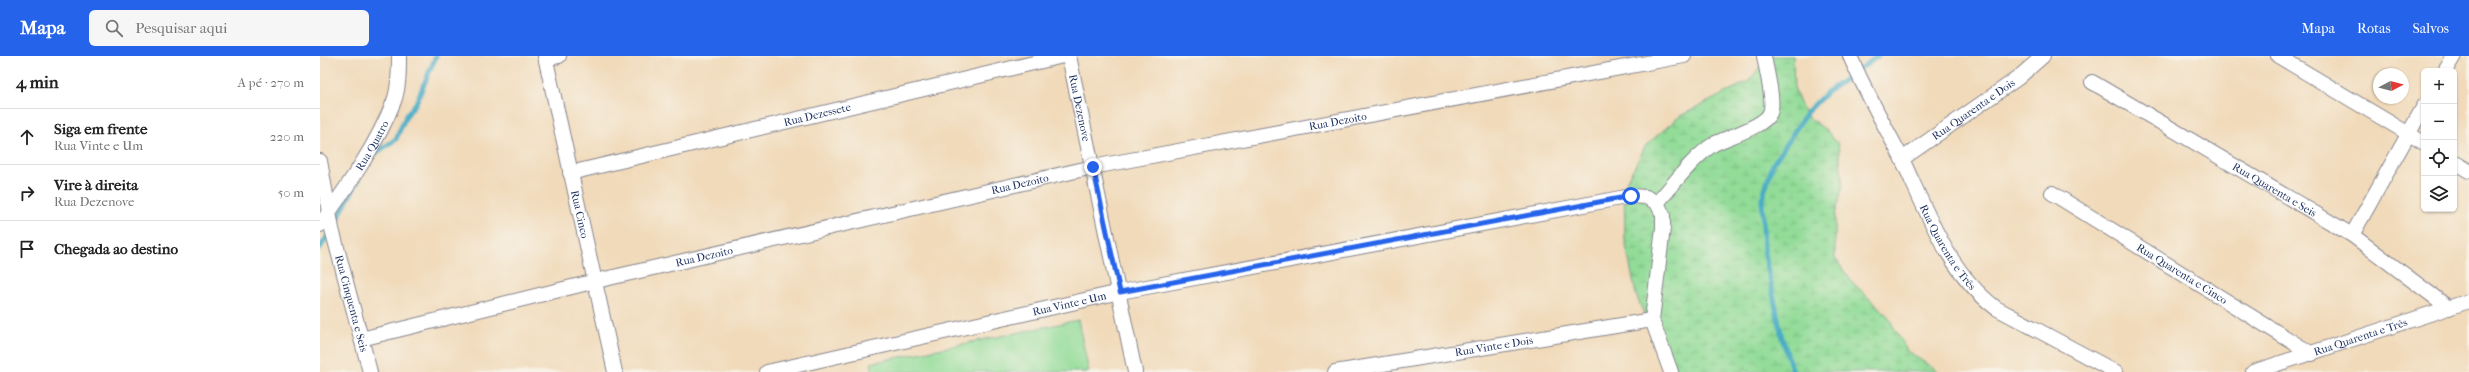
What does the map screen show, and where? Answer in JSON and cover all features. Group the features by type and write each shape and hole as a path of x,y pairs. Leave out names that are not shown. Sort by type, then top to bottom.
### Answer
{"street":[{"name":"Rua Quatro","path":"320,225 376,138 395,100 399,71 399,56"},
{"name":"Rua Dezessete","path":"570,173 1063,56"},
{"name":"Rua Dezenove","path":"1069,56 1120,292 1135,372"},
{"name":"Rua Dezoito","path":"361,339 596,281 1093,167 1684,56"},
{"path":"1671,372 1652,320 1663,228 1663,215 1657,203 1703,152 1714,144 1762,122 1770,114 1771,103 1764,56"},
{"name":"Rua Quarenta e Três","path":"1850,56 1952,260 1980,295 1996,308 2116,372"},
{"name":"Rua Quarenta e Dois","path":"1902,159 2018,78 2043,56"},
{"path":"2278,56 2421,141"},
{"path":"2447,68 2454,56"},
{"name":"Rua Cinco","path":"550,57 570,173 596,281 615,372"},
{"name":"Rua Quarenta e Seis","path":"2092,82 2352,235 2449,308"},
{"path":"2352,235 2421,111"},
{"name":"Rua Cinquenta e Seis","path":"320,161 332,229 370,372"},
{"path":"2457,164 2469,171"},
{"name":"Rua Quarenta e Cinco","path":"2052,193 2312,354"},
{"name":"Rua Vinte e Um","path":"767,372 1120,292 1631,196 1646,197 1657,203"},
{"name":"Rua Quarenta e Três","path":"2253,372 2312,354 2469,301"},
{"name":"Rua Vinte e Dois","path":"1335,372 1652,320"}],"green space":[{"path":"1768,56 1793,56 1794,87 1805,115 1826,130 1838,144 1843,185 1835,215 1835,258 1851,281 1887,315 1907,351 1939,372 1671,372 1667,368 1636,295 1625,240 1624,186 1646,145 1680,116 1749,81"},
{"path":"1078,320 1089,372 873,372 871,363"}],"waterway":[{"path":"373,155 396,139 406,116 416,103 436,56"},
{"path":"1793,372 1782,338 1764,250 1762,199 1773,164 1807,112 1827,92 1878,56"},
{"path":"334,225 358,181"},
{"path":"320,248 330,232"}],"route":[{"path":"1093,167 1120,292 1631,196"}]}
